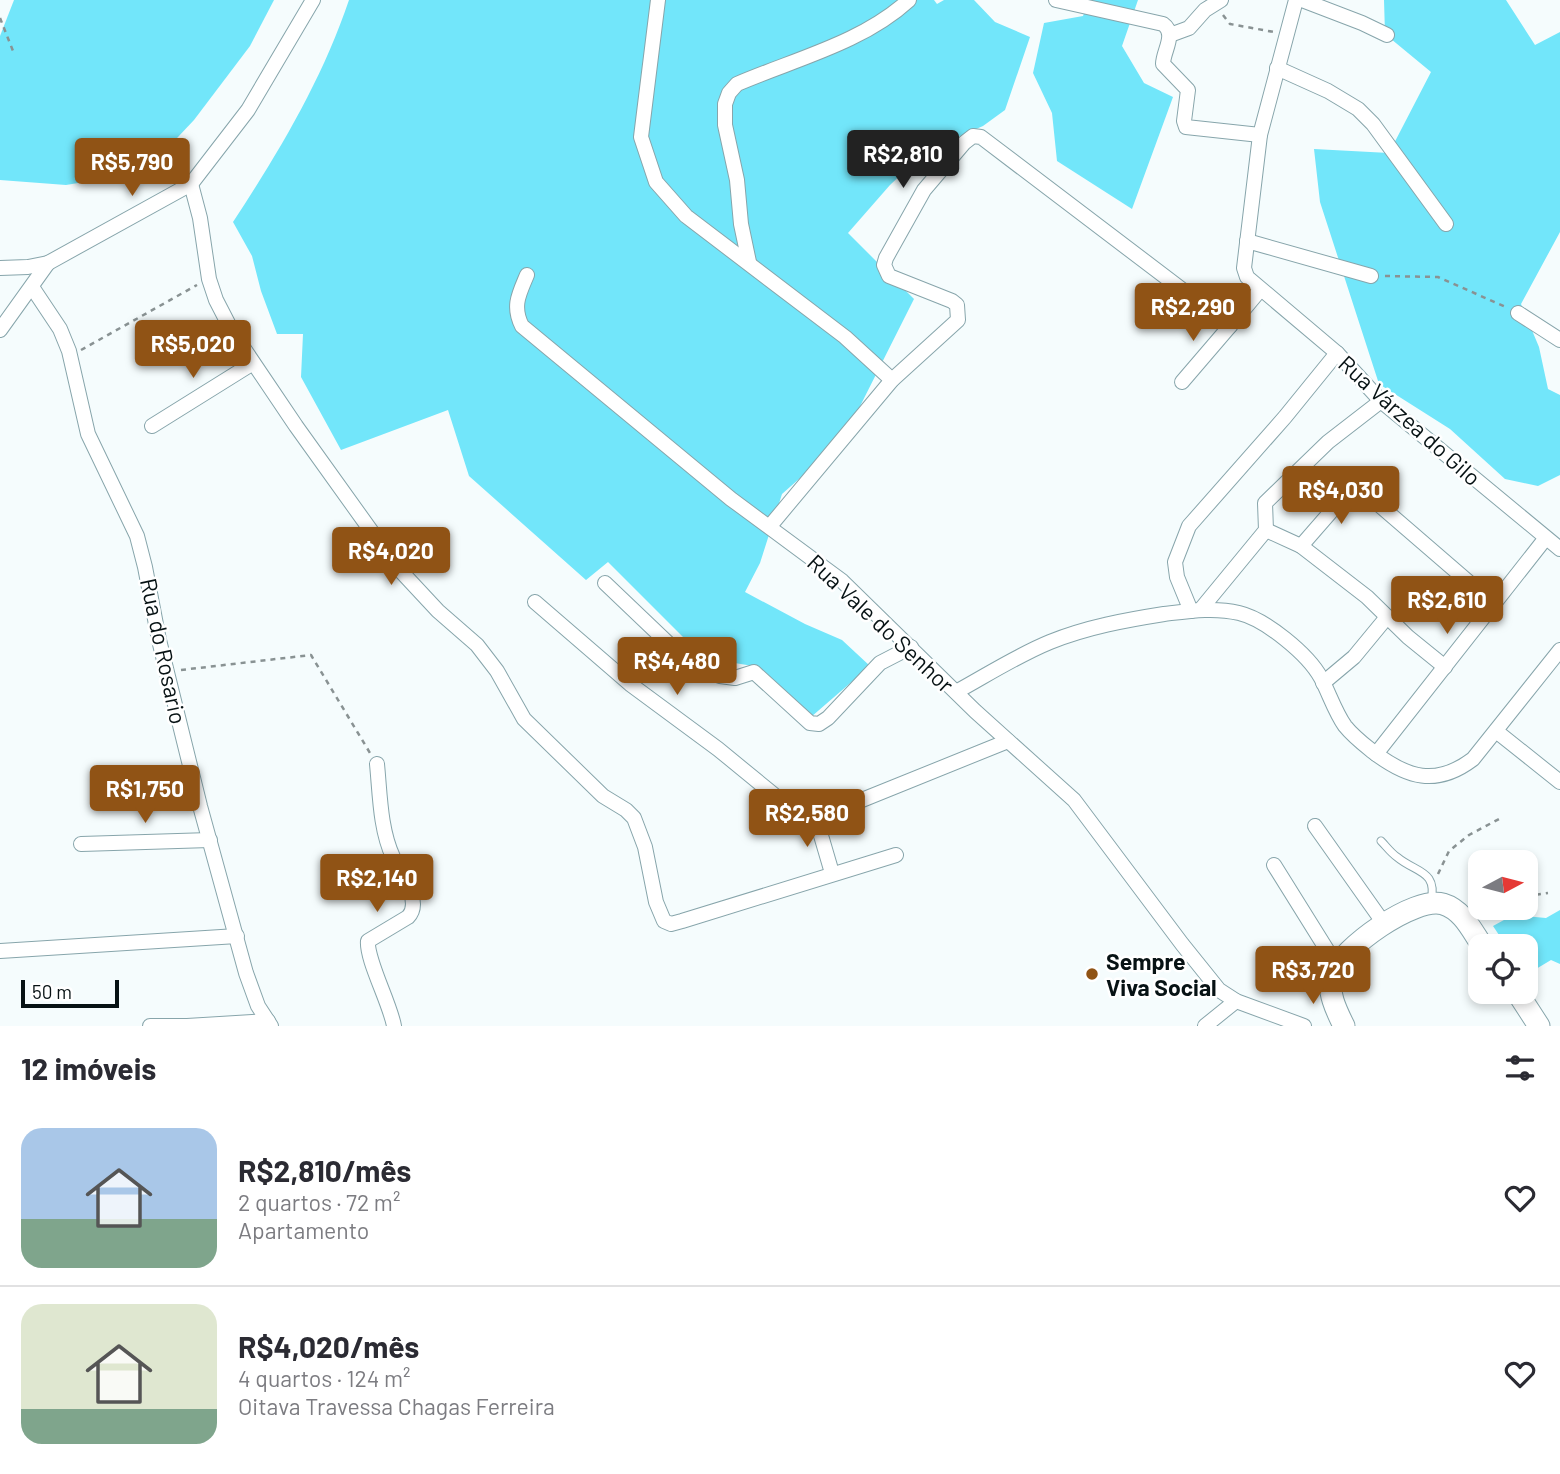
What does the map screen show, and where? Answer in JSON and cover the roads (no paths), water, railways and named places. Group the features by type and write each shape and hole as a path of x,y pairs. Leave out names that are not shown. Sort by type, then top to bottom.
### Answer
{"street":[{"path":"0,268 48,263 191,184 248,110 313,0"},
{"path":"658,0 640,136 656,182 686,216 845,337 892,380"},
{"path":"749,262 741,224 737,180 725,125 725,104 729,93 737,85 864,32 891,17 909,0"},
{"path":"1056,0 1168,27 1170,35 1163,64 1188,90 1184,121 1186,127 1260,135"},
{"path":"1182,382 1260,290 1247,276 1244,268 1260,135 1296,0"},
{"path":"1302,0 1387,35"},
{"path":"1170,35 1189,28 1205,10 1217,3"},
{"path":"1278,68 1358,109 1373,124 1446,224"},
{"path":"770,526 892,380 954,326 959,313 957,305 889,275 886,258 924,190 964,143 974,136 981,137 1230,327"},
{"path":"191,184 200,218 209,279 232,331 397,567 431,604 477,645 497,671 524,719 603,796 634,818 645,847 656,902 664,922 671,924 682,921 896,855"},
{"path":"1247,242 1371,276"},
{"path":"0,330 48,263"},
{"name":"Rua Vale do Senhor","path":"527,275 516,302 517,315 522,326 731,499 842,581 1007,741 1074,800 1213,983 1236,1001"},
{"name":"Rua do Rosario","path":"32,287 60,329 70,356 88,434 137,536 167,672 210,840 258,1006 269,1024"},
{"name":"Rua Várzea do Gilo","path":"1260,290 1337,353 1381,401 1560,549"},
{"path":"1518,313 1560,340"},
{"path":"1196,610 1177,578 1175,562 1189,526 1337,353"},
{"path":"152,426 253,363"},
{"path":"1196,610 1266,530 1265,503 1328,442 1381,401"},
{"path":"1301,546 1355,484 1494,604"},
{"path":"1266,530 1301,546 1367,597 1445,667"},
{"path":"1376,754 1545,539"},
{"path":"605,583 691,665 720,676 736,678 754,671 810,723 819,724 828,718 880,663 911,647"},
{"path":"536,602 630,684 718,749 795,812 811,815 852,804 1007,741"},
{"path":"956,692 1051,642 1124,620 1196,610 1240,613 1257,621 1304,656 1354,737 1411,775 1440,776 1457,771 1473,759 1560,650"},
{"path":"1323,683 1353,657 1387,617"},
{"path":"1496,731 1560,782"},
{"path":"377,764 385,832 414,905 408,917 368,941 370,959 385,994 394,1026"},
{"path":"811,815 832,873"},
{"path":"1315,826 1385,925"},
{"path":"81,844 210,840"},
{"path":"1275,865 1335,970 1334,1001 1344,1026"},
{"path":"1335,970 1350,950 1416,906 1431,892 1465,920 1474,934"},
{"path":"0,950 237,936"},
{"path":"1205,1026 1236,1001 1304,1026"},
{"path":"1525,1004 1539,1026"},
{"path":"150,1026 269,1024"}],"lane":[{"path":"1381,841 1399,859 1417,868 1431,892"}],"place":[{"name":"Sempre Viva Social","path":"1092,974"}]}
